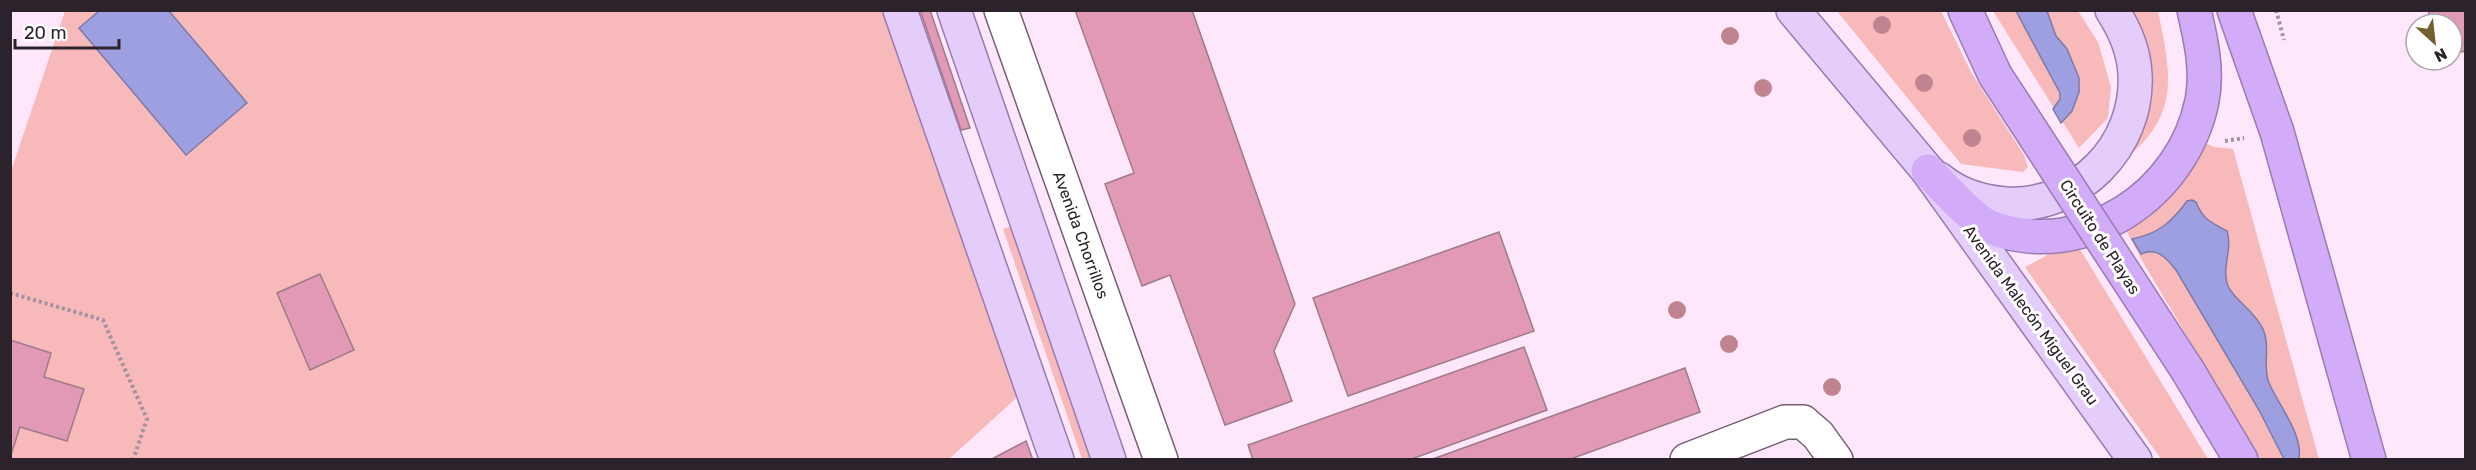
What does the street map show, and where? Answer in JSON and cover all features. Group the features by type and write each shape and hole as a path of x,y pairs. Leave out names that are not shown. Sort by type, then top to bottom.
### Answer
{"highway":[{"name":"Circuito de Playas","path":"1965,10 1995,75 2188,371 2241,459"},
{"path":"1928,171 1962,205 1990,228 2020,235 2052,236 2082,231 2112,220 2139,204 2162,183 2181,157 2194,129 2202,99 2204,68 2194,10"},
{"path":"2234,10 2277,132 2369,459"}],"main road":[{"path":"900,10 1057,459"},
{"path":"954,10 1109,459"},
{"name":"Avenida Malecón Miguel Grau","path":"1794,10 1928,171 2135,459"},
{"name":"Avenida Malecón Miguel Grau","path":"1928,171 1947,186 1969,196 1992,203 2017,204 2041,201 2065,193 2092,175 2104,164 2118,144 2129,122 2135,98 2135,74 2131,50 2123,27 2112,10"},
{"path":"961,186 1009,168"}],"street":[{"name":"Avenida Chorrillos","path":"1001,10 1161,459"},
{"path":"1687,459 1785,422 1803,422 1818,435 1836,459"}],"path":[{"path":"10,293 103,320 147,419 133,459"}],"shaded area":[{"path":"65,11 884,11 1024,391 949,459 11,460 11,171"},
{"path":"1837,11 1941,11 1971,72 2024,155 2028,167 2023,172 1961,164"},
{"path":"1993,11 2078,11 2098,42 2111,87 2108,118 2079,148"},
{"path":"2128,11 2158,11 2168,74 2163,110 2155,127 2142,144 2123,161 2145,124 2151,105 2153,87 2152,69 2147,50"},
{"path":"2203,142 2214,147 2233,149 2319,459 2260,459 2144,264 2124,226"},
{"path":"1012,226 1093,459 1082,459 1003,229"},
{"path":"2070,243 2078,246 2208,459 2161,459 2025,267"}],"water":[{"path":"99,11 169,11 247,103 186,155 79,28"},
{"path":"2016,11 2047,11 2056,36 2067,49 2079,78 2079,92 2072,111 2061,123 2053,109 2060,99 2060,93"},
{"path":"2187,201 2196,202 2208,220 2227,231 2229,245 2226,279 2228,286 2255,316 2263,329 2266,342 2267,376 2294,430 2299,459 2284,459 2259,410 2176,270 2157,253 2141,254 2132,239 2164,226"}],"building":[{"path":"920,10 930,10 970,128 961,130"},
{"path":"1075,10 1192,10 1295,304 1274,351 1292,401 1225,425 1170,275 1142,286 1105,184 1134,173"},
{"path":"2428,10 2466,10 2466,51 2464,51 2464,12 2429,12"},
{"path":"1499,232 1534,331 1348,396 1313,298"},
{"path":"320,274 354,350 310,370 277,293"},
{"path":"10,340 51,353 44,377 84,389 67,441 20,427 10,458"},
{"path":"1524,347 1547,410 1409,460 1253,460 1248,445"},
{"path":"1685,368 1700,412 1568,460 1430,460"},
{"path":"1026,441 1033,460 990,460"}]}
